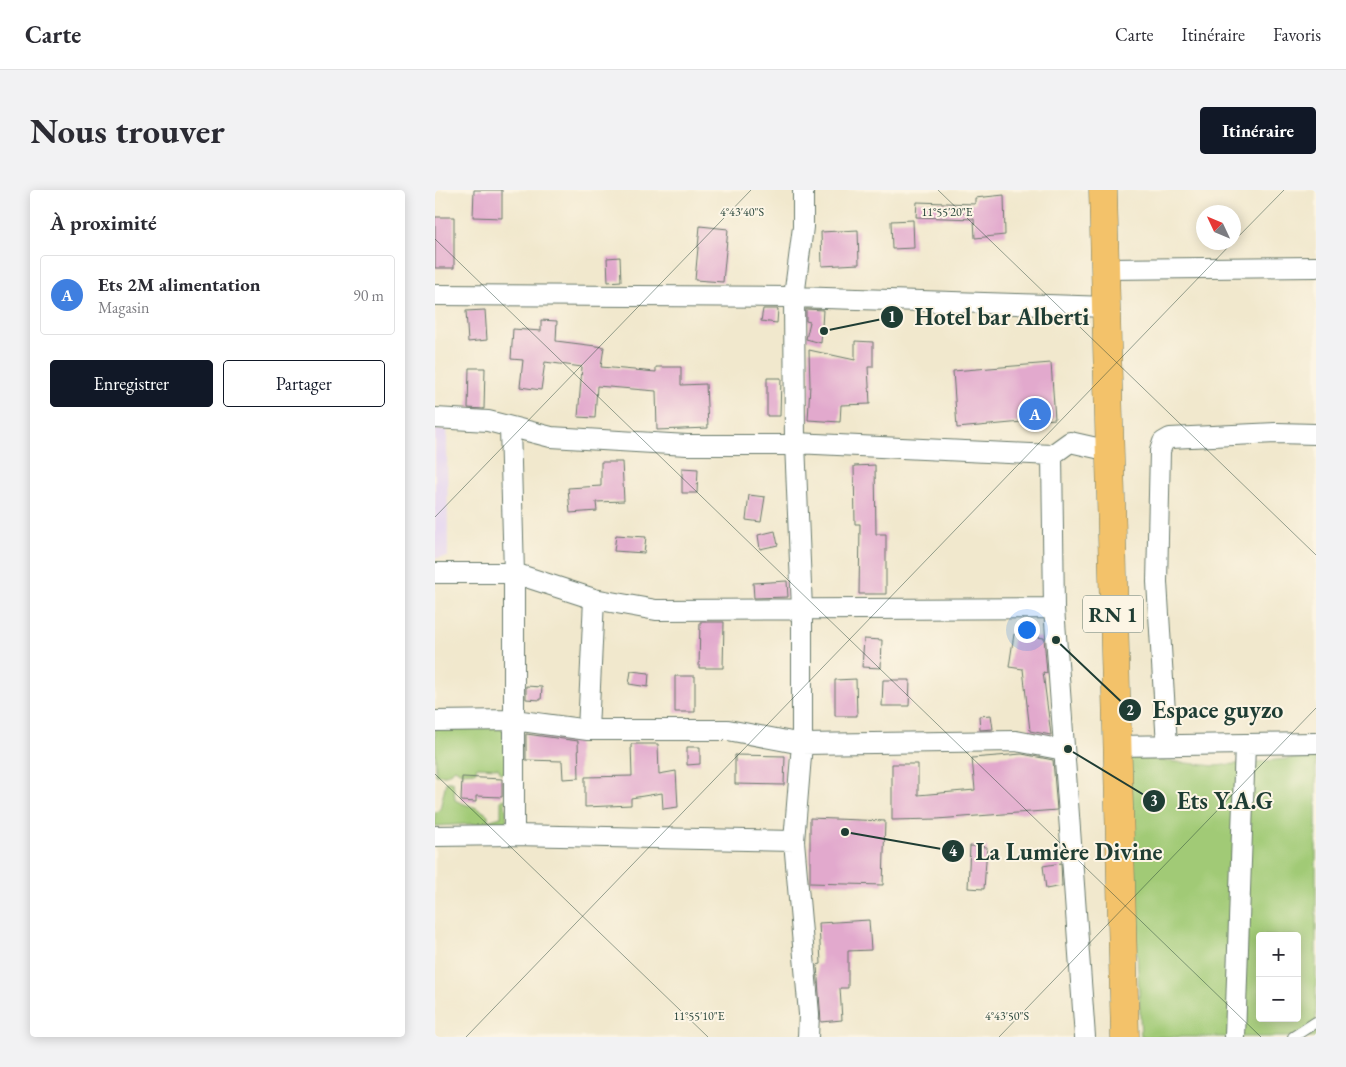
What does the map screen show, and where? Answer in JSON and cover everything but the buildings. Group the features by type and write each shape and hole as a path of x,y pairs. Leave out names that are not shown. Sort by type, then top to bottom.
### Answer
{"highway":[{"name":"RN 1","path":"1103,190 1108,307 1125,1037"}],"street":[{"path":"803,190 803,226 794,297 795,443 801,609 801,744 794,841 809,1014 808,1037"},
{"path":"1106,269 1316,268"},
{"path":"435,295 794,297 1108,307"},
{"path":"435,418 488,421 551,437 687,445 788,445 795,443 1052,455 1070,442 1110,451"},
{"path":"510,428 514,573 514,835"},
{"path":"1167,745 1157,582 1160,451 1163,442 1170,438 1247,434 1316,434"},
{"path":"1052,455 1053,608 1085,1037"},
{"path":"435,573 514,573 594,599 656,610 1053,608"},
{"path":"588,730 594,599"},
{"path":"435,721 513,720 588,730 728,730 801,744 1016,741 1064,750"},
{"path":"1117,746 1316,743"},
{"path":"1235,1037 1245,744"},
{"path":"435,836 514,835 794,841"}],"lane":[{"path":"1293,1037 1316,1022"}],"shaded area":[{"path":"435,430 447,430 448,557 435,558"}],"green space":[{"path":"435,723 510,726 510,769 501,774 498,768 477,767 475,772 461,773 455,769 446,775 436,775"},
{"path":"1316,756 1316,1037 1141,1037 1128,757 1215,766"},
{"path":"446,782 453,782 455,800 484,812 488,815 488,821 501,817 501,800 505,799 507,822 435,826 435,813 440,809"}],"place":[{"name":"Hotel bar Alberti","path":"824,331"},
{"name":"Ets 2M alimentation","path":"1035,414"},
{"name":"Espace guyzo","path":"1056,640"},
{"name":"Ets Y.A.G","path":"1068,749"},
{"name":"La Lumière Divine","path":"845,832"}]}
